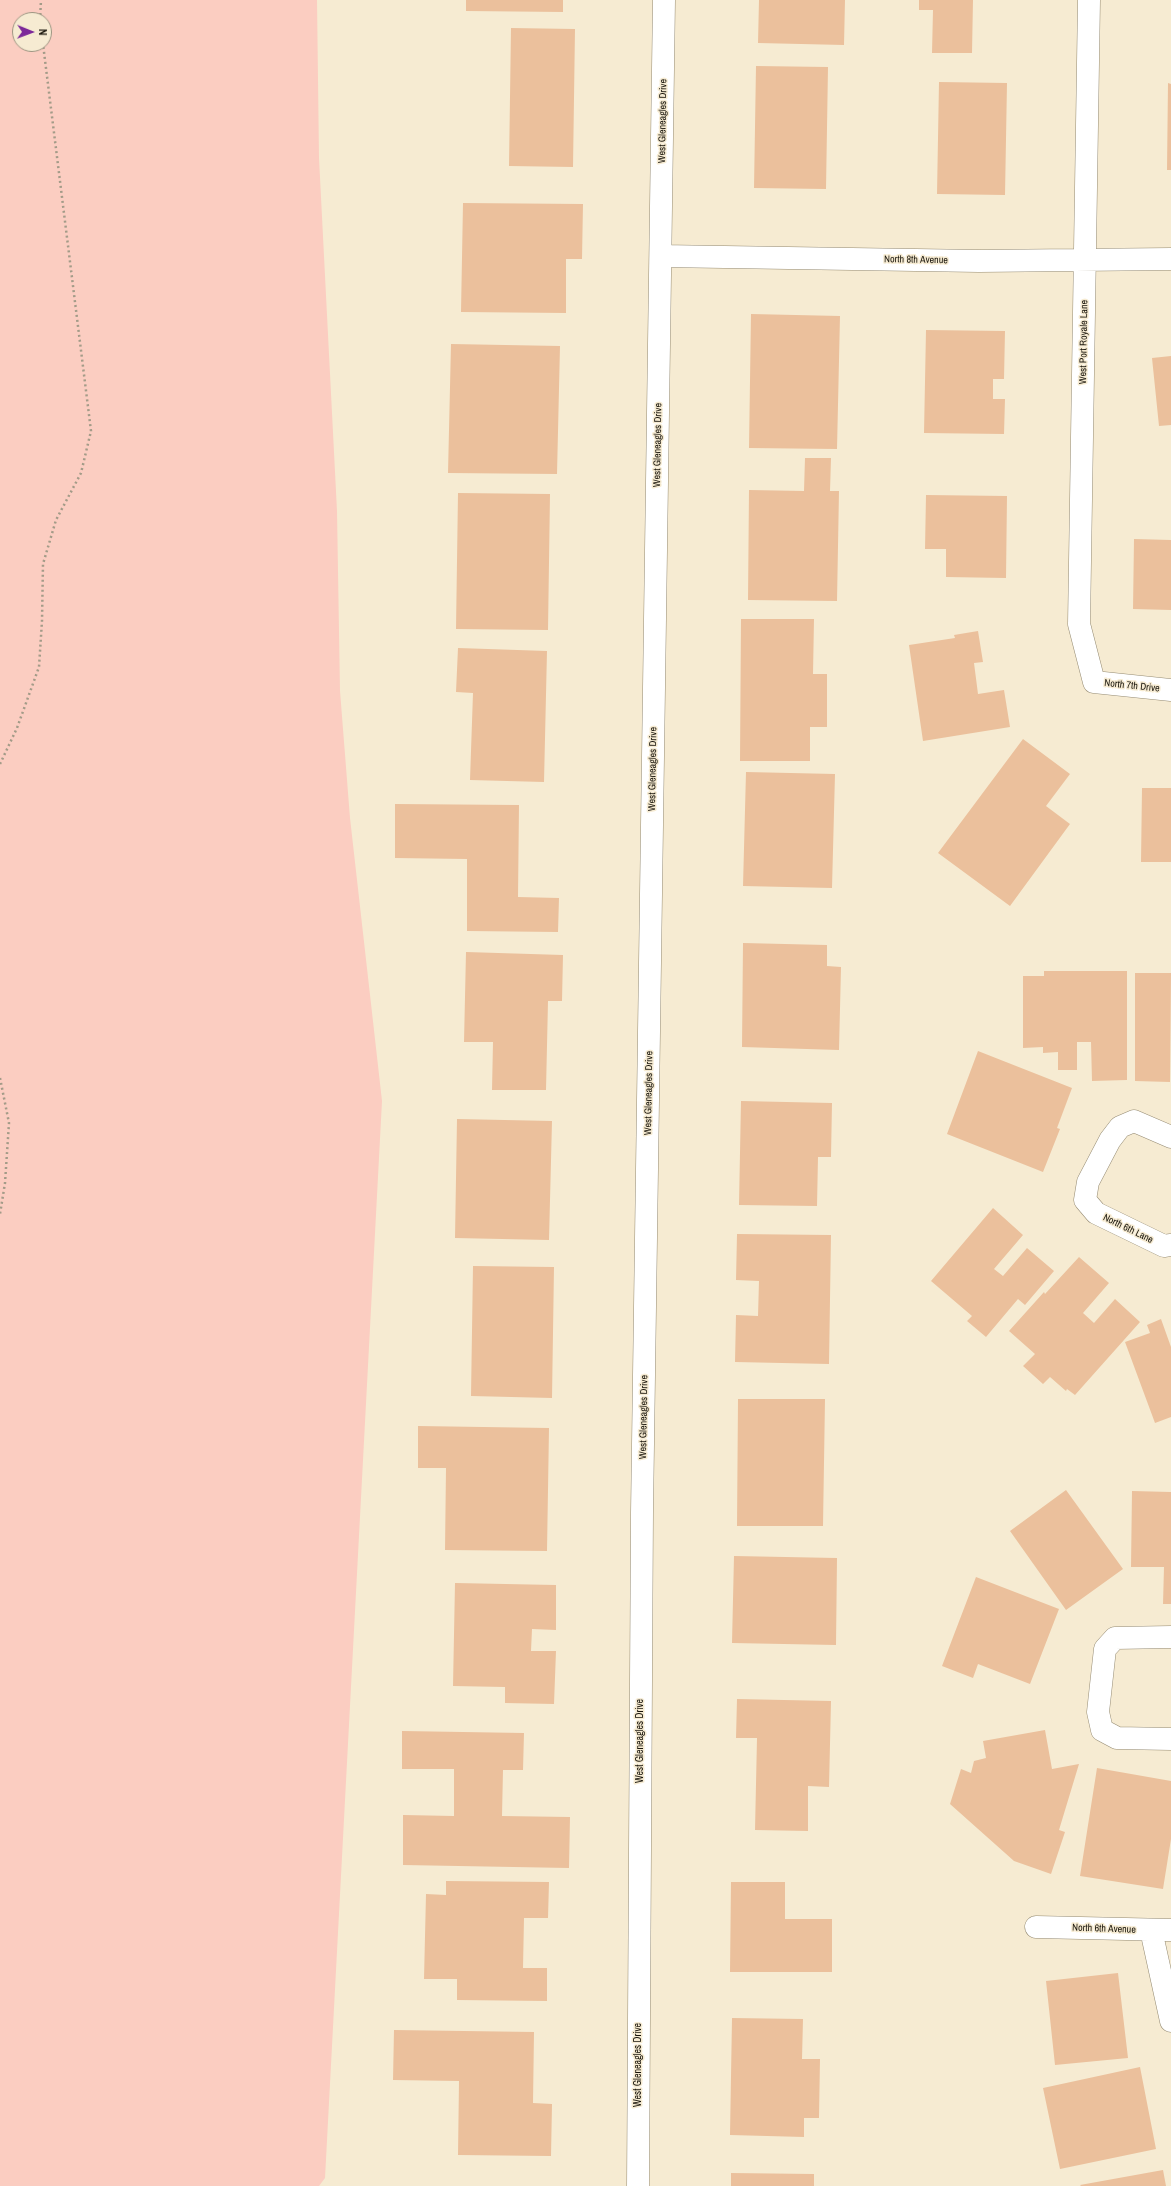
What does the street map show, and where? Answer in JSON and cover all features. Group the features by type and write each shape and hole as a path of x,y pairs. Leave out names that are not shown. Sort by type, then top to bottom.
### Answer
{"street":[{"name":"West Gleneagles Drive","path":"638,2186 642,1528 664,0"},
{"name":"West Port Royale Lane","path":"1089,0 1079,624 1094,682"},
{"name":"North 8th Avenue","path":"661,256 979,261 1171,259"},
{"name":"North 7th Drive","path":"1094,682 1171,690"},
{"name":"North 6th Lane","path":"1171,1137 1134,1121 1120,1127 1110,1140 1088,1182 1085,1200 1096,1213 1164,1246 1171,1245"},
{"path":"1171,1637 1115,1638 1105,1649 1098,1712 1102,1730 1117,1738 1171,1739"},
{"name":"North 6th Avenue","path":"1036,1927 1161,1930"},
{"path":"1161,1930 1171,2021"}],"path":[{"path":"40,12 41,0"},
{"path":"0,764 17,728 38,667 42,621 43,564 56,520 81,473 91,431 44,52"},
{"path":"0,1078 9,1123 5,1183 0,1214"}],"shaded area":[{"path":"0,0 317,0 319,158 337,511 340,691 350,818 382,1101 325,2178 319,2186 0,2186"}],"building":[{"path":"466,0 563,0 563,12 466,11"},
{"path":"759,0 845,0 844,45 758,43"},
{"path":"919,0 973,0 972,53 932,53 933,10 919,10"},
{"path":"511,28 575,29 573,167 509,166"},
{"path":"756,66 828,67 826,189 754,188"},
{"path":"939,82 1007,83 1005,195 937,194"},
{"path":"1168,83 1171,84 1171,170 1167,170"},
{"path":"463,203 583,204 582,259 566,259 566,313 461,312"},
{"path":"751,314 840,316 837,449 749,448"},
{"path":"926,330 1005,331 1004,379 993,379 993,399 1005,399 1004,434 924,433"},
{"path":"451,344 560,346 557,474 448,473"},
{"path":"1171,356 1171,425 1159,426 1152,358"},
{"path":"805,458 831,458 830,491 839,491 837,601 748,600 749,490 804,491"},
{"path":"458,493 550,494 548,630 456,629"},
{"path":"926,495 1007,496 1006,578 946,577 946,549 925,549"},
{"path":"1134,539 1171,540 1171,610 1133,609"},
{"path":"741,619 814,619 813,674 827,674 827,727 810,727 810,761 740,761"},
{"path":"978,631 983,662 974,663 978,694 1004,690 1010,727 923,741 909,645 955,638 954,635"},
{"path":"458,648 547,651 544,782 470,780 473,693 456,692"},
{"path":"1023,739 1070,774 1046,806 1070,824 1010,906 938,853"},
{"path":"746,772 835,774 832,888 743,886"},
{"path":"1142,788 1171,788 1171,862 1141,862"},
{"path":"395,804 519,805 518,897 559,898 558,932 467,931 467,859 395,858"},
{"path":"743,943 827,945 827,966 841,967 839,1050 742,1047"},
{"path":"466,952 563,955 562,1001 548,1001 546,1090 492,1090 493,1042 464,1042"},
{"path":"1044,971 1127,971 1127,1080 1092,1081 1091,1042 1077,1042 1077,1070 1058,1070 1058,1052 1043,1053 1043,1047 1023,1048 1023,976 1044,976"},
{"path":"1135,973 1171,973 1170,1082 1135,1081"},
{"path":"978,1051 1072,1088 1057,1128 1060,1129 1043,1172 947,1134"},
{"path":"741,1101 832,1103 831,1157 818,1157 817,1206 739,1205"},
{"path":"457,1119 552,1121 549,1240 455,1238"},
{"path":"993,1208 1023,1235 994,1269 1003,1276 1027,1248 1054,1271 1025,1305 1018,1299 986,1337 967,1321 972,1316 931,1281"},
{"path":"737,1234 831,1235 829,1364 735,1362 736,1315 758,1316 759,1281 736,1280"},
{"path":"1079,1257 1109,1283 1083,1313 1094,1323 1115,1299 1140,1322 1075,1395 1067,1389 1066,1391 1050,1377 1043,1384 1023,1366 1035,1354 1009,1331 1044,1292 1045,1294"},
{"path":"473,1266 554,1267 552,1398 471,1396"},
{"path":"1161,1319 1171,1347 1171,1417 1155,1423 1125,1342 1150,1333 1147,1325"},
{"path":"738,1399 825,1399 823,1526 737,1526"},
{"path":"418,1426 549,1428 547,1551 445,1550 446,1468 418,1468"},
{"path":"1066,1490 1123,1569 1066,1610 1010,1531"},
{"path":"1132,1491 1171,1492 1171,1604 1163,1604 1164,1567 1131,1567"},
{"path":"734,1556 837,1558 836,1645 732,1643"},
{"path":"976,1577 1059,1609 1030,1684 978,1664 973,1678 942,1666"},
{"path":"455,1583 556,1585 556,1630 532,1629 531,1651 556,1651 554,1704 505,1703 505,1687 453,1686"},
{"path":"737,1699 831,1701 829,1787 808,1786 808,1831 755,1830 757,1738 736,1738"},
{"path":"1045,1730 1052,1769 1079,1764 1059,1830 1065,1832 1051,1874 1014,1861 950,1804 961,1769 971,1773 974,1761 986,1758 983,1741"},
{"path":"402,1731 524,1733 523,1770 503,1770 502,1816 570,1817 569,1868 403,1865 403,1815 454,1816 454,1769 402,1769"},
{"path":"1097,1768 1171,1781 1171,1839 1163,1889 1080,1876"},
{"path":"446,1881 549,1882 548,1918 524,1918 523,1968 547,1968 547,2001 457,2000 457,1979 424,1979 426,1894 446,1895"},
{"path":"731,1882 785,1882 785,1919 832,1919 832,1972 730,1972"},
{"path":"1118,1973 1128,2058 1055,2065 1046,1981"},
{"path":"732,2018 803,2019 802,2059 820,2059 819,2118 804,2118 804,2137 730,2135"},
{"path":"394,2030 534,2032 533,2103 552,2104 551,2156 458,2155 459,2081 393,2080"},
{"path":"1140,2067 1156,2149 1060,2169 1043,2088"},
{"path":"1163,2170 1166,2186 1080,2185"},
{"path":"731,2173 814,2174 814,2186 731,2186"}]}
